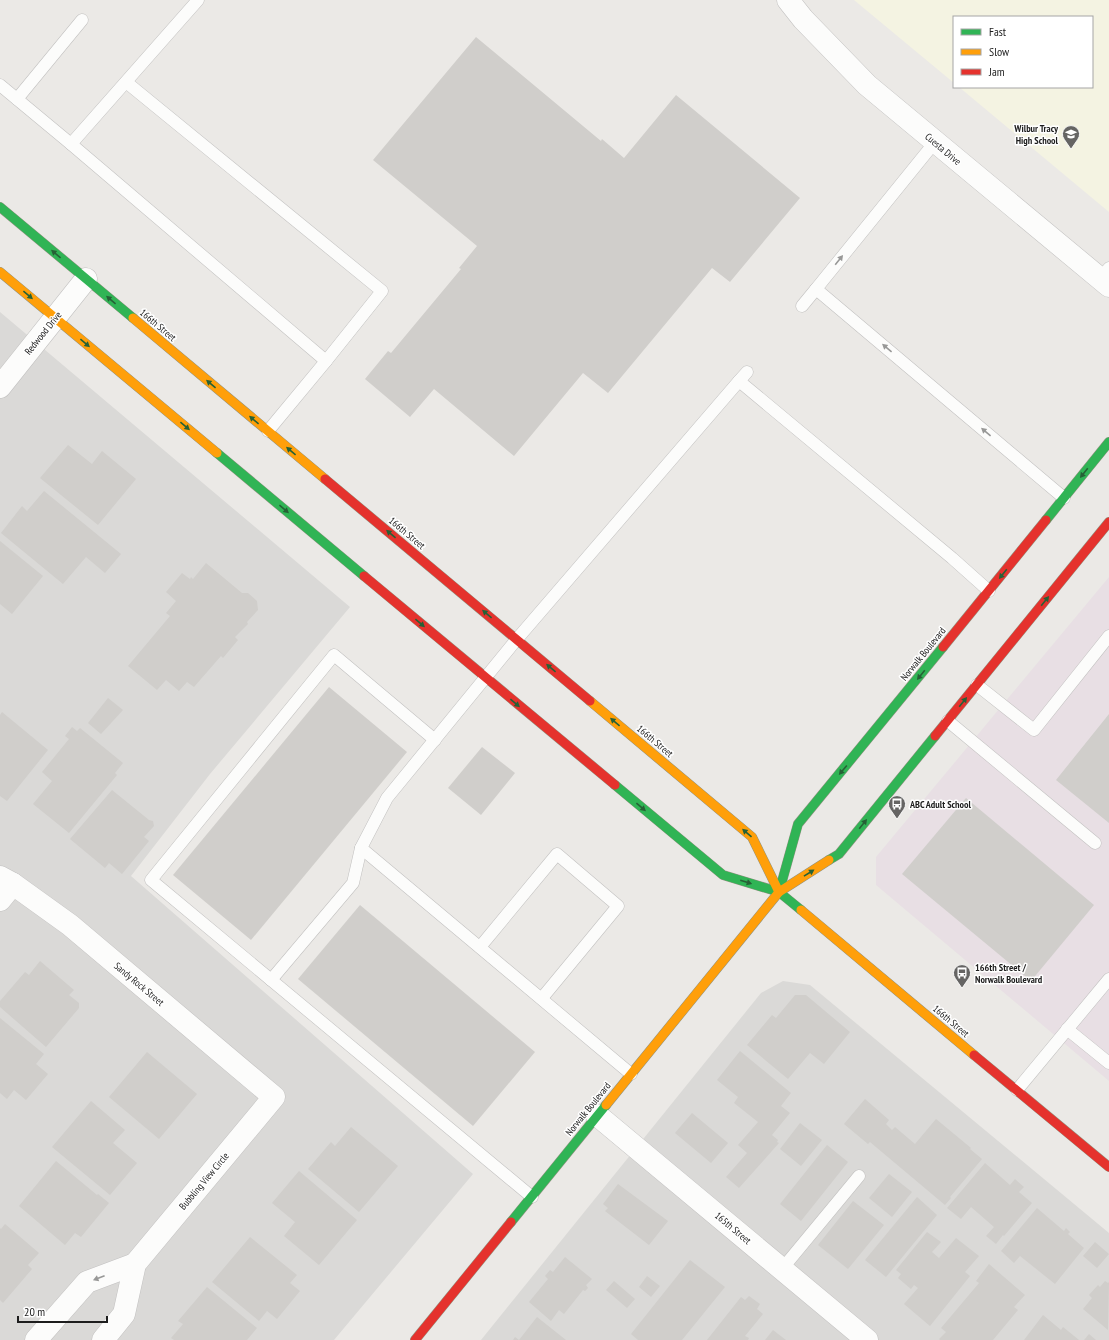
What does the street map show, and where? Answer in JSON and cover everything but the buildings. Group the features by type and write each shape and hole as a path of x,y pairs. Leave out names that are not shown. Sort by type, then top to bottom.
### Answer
{"street":[{"name":"Cuesta Drive","path":"788,0 803,19 867,85 935,142 1106,278"},
{"name":"166th Street","path":"0,207 752,837 779,892"},
{"name":"166th Street","path":"0,272 723,875 779,892 1109,1167"},
{"name":"Redwood Drive","path":"0,386 86,279"},
{"name":"Norwalk Boulevard","path":"779,892 798,824 1109,442"},
{"name":"Norwalk Boulevard","path":"415,1340 779,892 839,854 1109,522"},
{"name":"Sandy Rock Street","path":"4,887 70,925 274,1097"},
{"name":"Bubbling View Circle","path":"103,1340 124,1314 135,1264 274,1097"},
{"name":"165th Street","path":"597,1115 868,1340"},
{"name":"Bubbling View Circle","path":"36,1340 87,1282 135,1264"}],"lane":[{"path":"71,144 198,0"},
{"path":"17,99 82,20"},
{"path":"126,82 382,291 268,431"},
{"path":"0,85 326,361"},
{"path":"802,306 935,142"},
{"path":"816,288 1064,498"},
{"path":"271,980 353,883 361,848 388,798 517,639 746,372"},
{"path":"739,381 989,590"},
{"path":"977,685 1034,730 1109,636"},
{"path":"435,740 334,655 151,880 532,1197"},
{"path":"948,721 1095,843"},
{"path":"361,848 631,1074"},
{"path":"480,947 557,854 618,906 542,998"},
{"path":"1017,1090 1109,979"},
{"path":"1067,1029 1109,1063"},
{"path":"782,1269 859,1176"}],"shaded area":[{"name":"Wilbur Tracy High School","path":"854,0 1109,0 1109,212 960,88 1093,88 1093,16 953,16 953,82"},
{"path":"0,312 350,607 210,774 131,876 473,1174 334,1340 0,1340"},
{"path":"1109,577 1109,1081 876,885 876,857"},
{"path":"783,981 810,985 1109,1233 1109,1340 481,1340 761,993"}],"traffic: fast":[{"path":"0,207 133,318"},
{"path":"1046,520 1109,442"},
{"path":"217,453 364,576"},
{"path":"779,892 798,824 943,647"},
{"path":"829,860 839,854 935,736"},
{"path":"615,785 723,875 779,892 801,910"},
{"path":"511,1222 606,1105"}],"traffic: slow":[{"path":"0,272 217,453"},
{"path":"133,318 325,479"},
{"path":"590,701 752,837 779,892"},
{"path":"606,1105 779,892 829,860"},
{"path":"801,910 974,1055"}],"traffic: jam":[{"path":"325,479 590,701"},
{"path":"943,647 1046,520"},
{"path":"935,736 1109,522"},
{"path":"364,576 615,785"},
{"path":"974,1055 1109,1167"},
{"path":"415,1340 511,1222"}],"place":[{"name":"Wilbur Tracy High School","path":"1071,149"},
{"name":"ABC Adult School","path":"897,819"},
{"name":"166th Street / Norwalk Boulevard","path":"962,988"}]}
